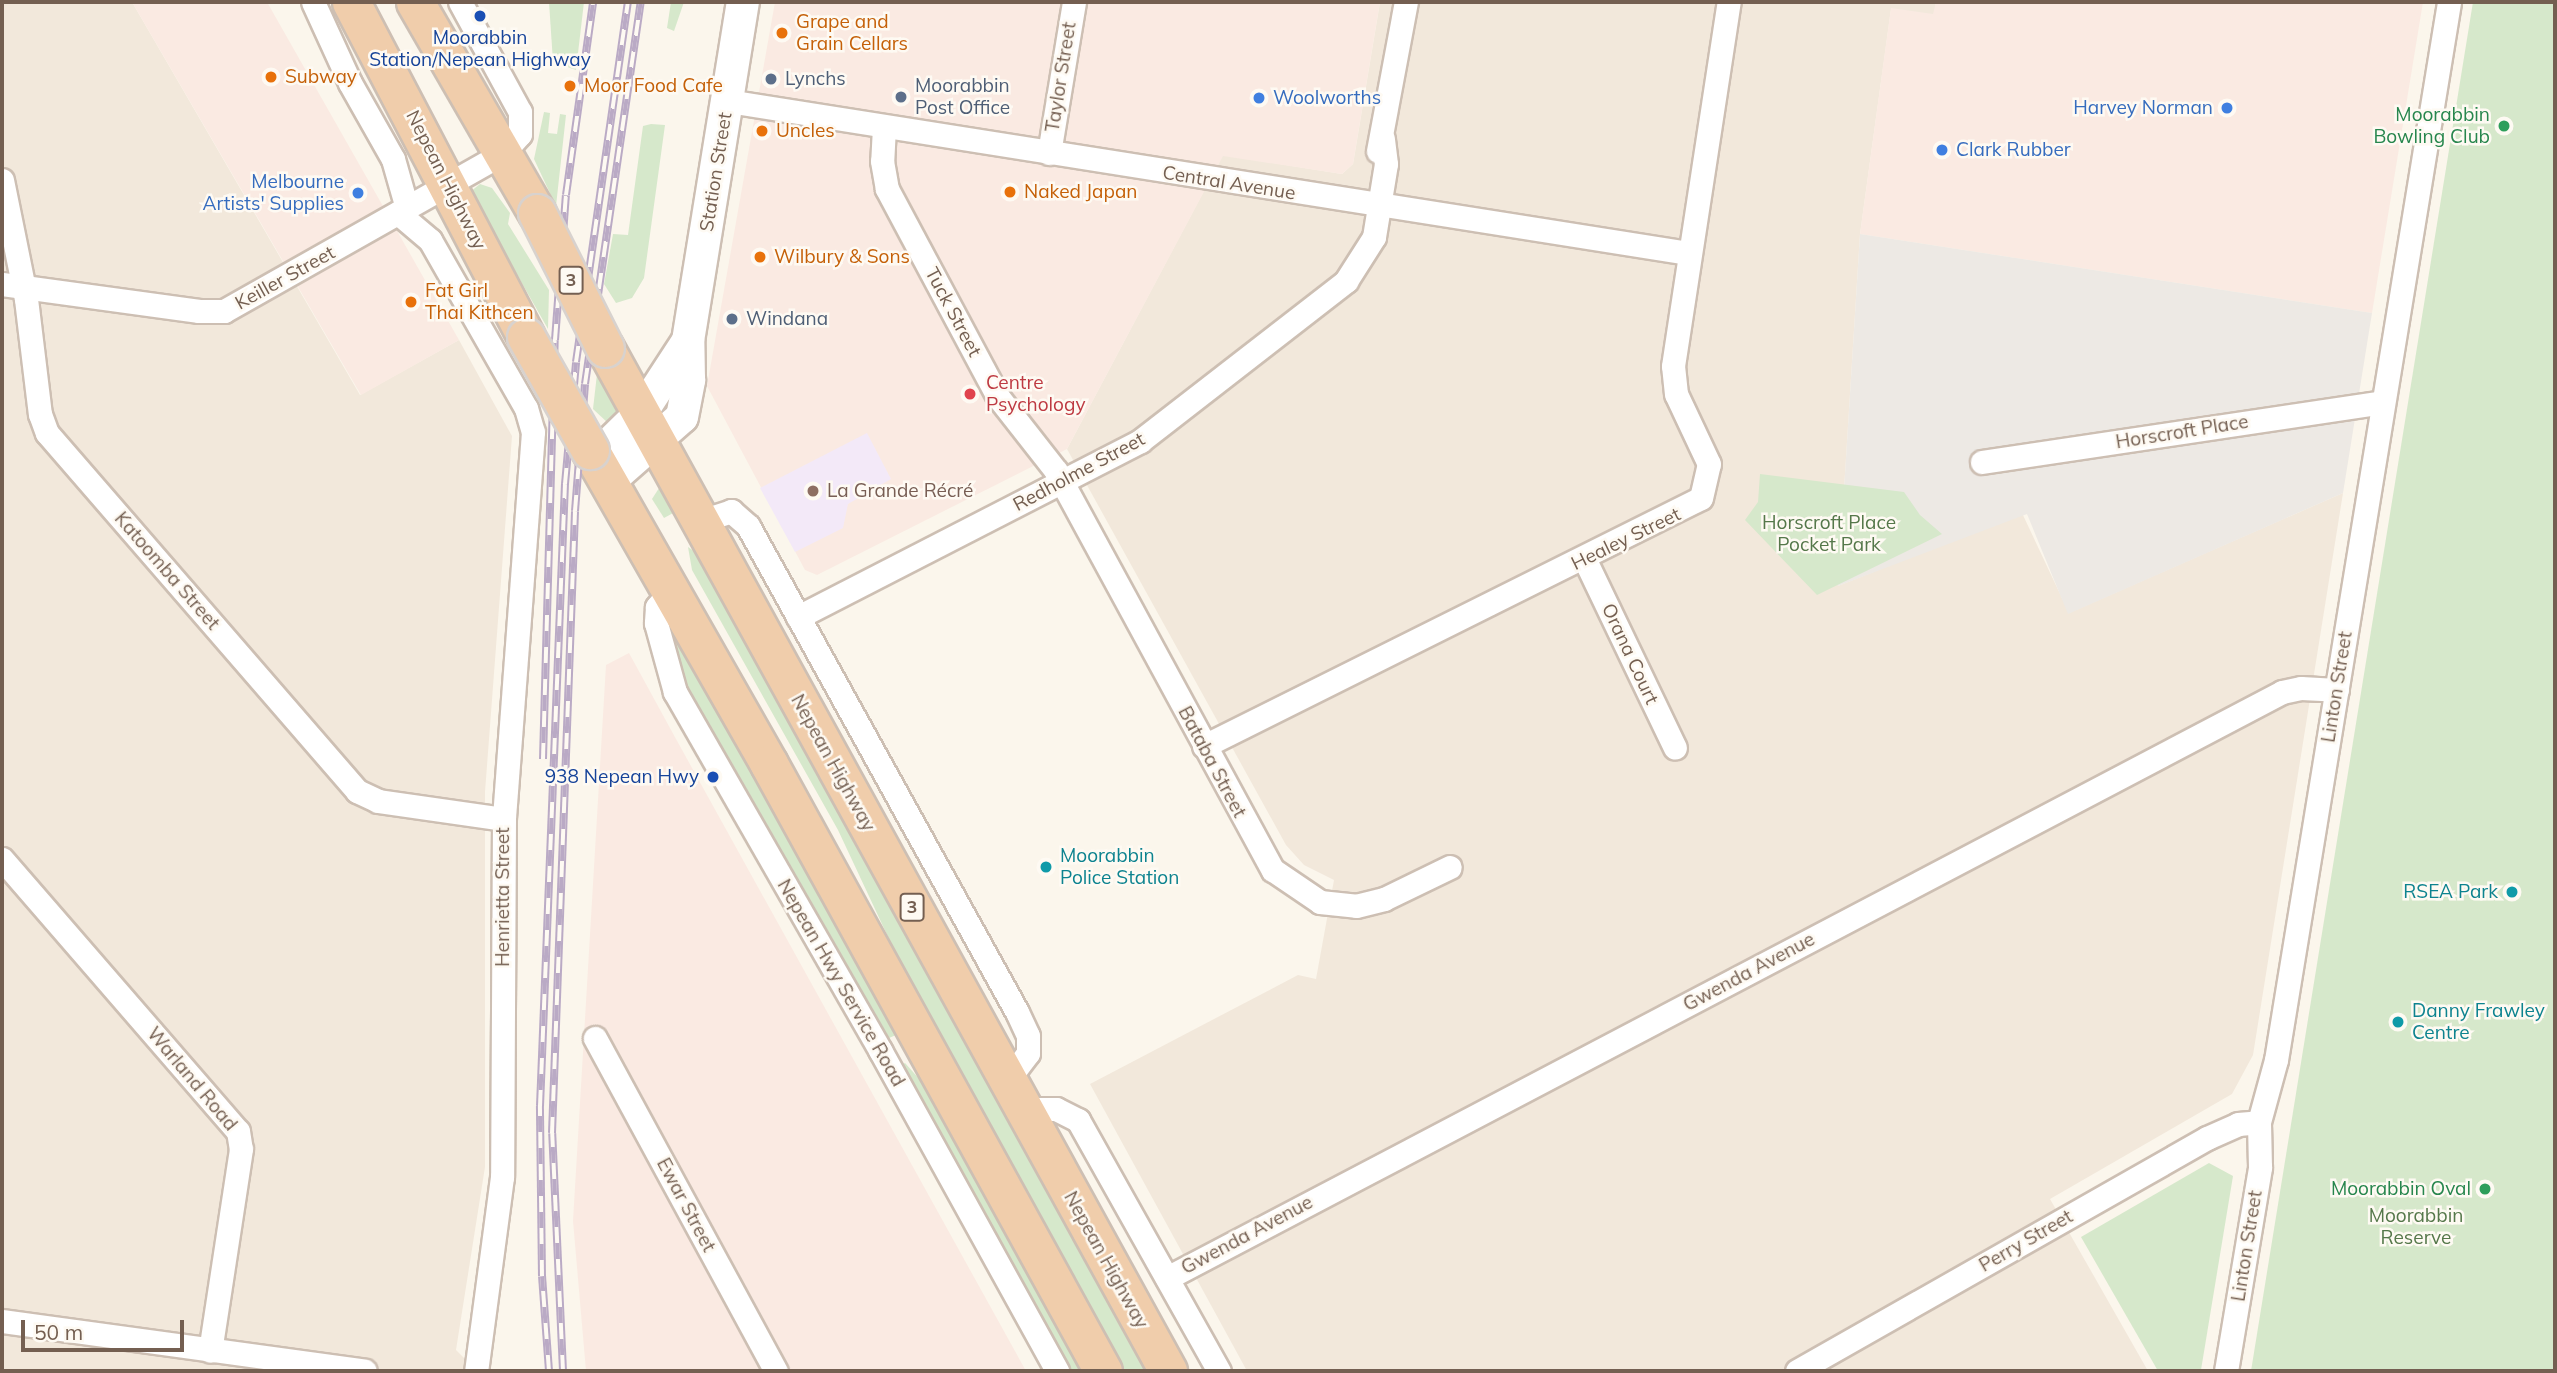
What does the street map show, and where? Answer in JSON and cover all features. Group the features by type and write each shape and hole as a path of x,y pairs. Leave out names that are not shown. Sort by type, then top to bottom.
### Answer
{"highway":[{"name":"Nepean Highway","path":"351,2 449,184 526,337 929,1055 1102,1371"},
{"name":"Nepean Highway","path":"415,2 537,213 605,348 1168,1371"},
{"path":"648,552 701,521"}],"main road":[{"name":"Station Street","path":"598,463 649,428 682,417 689,380 688,341 743,2"}],"street":[{"path":"313,2 350,83 399,174 403,211"},
{"path":"460,2 520,112 520,134 503,153"},
{"name":"Taylor Street","path":"1049,153 1074,2"},
{"name":"Redholme Street","path":"798,617 1159,428 1346,281 1363,257 1406,2"},
{"name":"Healey Street","path":"1204,746 1691,507 1706,486 1709,464 1673,380 1689,253 1729,2"},
{"name":"Linton Street","path":"2226,1371 2259,1167 2259,1122 2276,1060 2449,2"},
{"name":"Central Avenue","path":"728,101 1372,205 1689,253"},
{"path":"378,132 412,114"},
{"name":"Tuck Street","path":"884,127 882,161 887,189 998,397 1040,446 1060,482"},
{"name":"Keiller Street","path":"12,286 199,311 224,311 503,153"},
{"name":"Katoomba Street","path":"2,180 12,286 40,414 47,433 351,785 378,801 504,819"},
{"name":"Nepean Highway","path":"403,211 430,240 532,422"},
{"name":"Horscroft Place","path":"1982,462 2382,402"},
{"name":"Henrietta Street","path":"476,1371 502,1177 504,819 532,422"},
{"name":"Bataba Street","path":"1060,482 1262,855 1305,895 1338,905 1370,904 1450,867"},
{"path":"701,521 722,510 737,514 798,617 1025,1027 1028,1053 1015,1095 1056,1109 1078,1120 1219,1371"},
{"name":"Orana Court","path":"1585,560 1675,748"},
{"name":"Nepean Hwy Service Road","path":"670,591 657,607 656,623 675,692 880,1050 1057,1371"},
{"name":"Gwenda Avenue","path":"1167,1278 2282,692 2301,688 2337,691"},
{"name":"Warland Road","path":"2,859 238,1131 241,1149 210,1351"},
{"name":"Ewar Street","path":"595,1038 776,1371"},
{"path":"880,1050 929,1055"},
{"name":"Perry Street","path":"1797,1371 2207,1138 2238,1124 2259,1122"},
{"path":"2,1321 335,1369 365,1371"}],"shaded area":[{"path":"2,2 132,2 360,395 459,340 512,436 485,792 485,1167 456,1350 477,1371 2,1371"},
{"path":"132,2 267,2 459,340 361,395"},
{"path":"775,2 1380,2 1353,164 1342,174 1223,156 1067,449 817,575 805,570 707,386"},
{"path":"1380,2 1936,2 1934,15 1891,9 1860,234 1838,586 2022,513 2069,613 2343,493 2253,1055 2232,1094 2050,1199 2148,1371 1247,1371 1090,1084 1298,975 1316,979 1334,880 1304,865 1286,845 1067,449 1223,155 1342,174 1353,164"},
{"path":"1936,2 2423,2 2372,313 1860,234 1891,8 1933,14"},
{"path":"1860,234 2372,313 2343,493 2068,614 2027,514 1838,586"},
{"name":"La Grande Récré","path":"867,433 891,479 848,504 843,528 795,552 760,488"},
{"path":"629,653 1026,1371 586,1371 573,1221 606,665"}],"green space":[{"path":"549,2 584,2 576,70 553,62"},
{"path":"671,2 684,2 674,31 667,28"},
{"name":"Moorabbin Reserve","path":"2473,2 2555,2 2555,1371 2251,1371"},
{"path":"544,112 550,113 548,133 557,134 560,114 566,115 556,206 534,159"},
{"path":"665,125 644,278 632,298 616,303 604,284 613,234 628,235 643,126"},
{"path":"480,184 492,188 510,213 508,224 549,290 548,329 470,192"},
{"path":"597,374 618,413 609,424 593,409"},
{"name":"Horscroft Place Pocket Park","path":"1760,474 1904,492 1920,515 1942,534 1817,595 1745,520 1758,502"},
{"path":"661,485 675,512 664,518 652,499"},
{"path":"688,547 698,554 1147,1371 1123,1371 904,971 838,830 692,570"},
{"path":"663,615 896,1035 889,1038 879,1028 783,855 688,704"},
{"path":"905,1063 922,1082 1081,1371 1069,1371 900,1066"},
{"path":"2209,1163 2233,1176 2201,1370 2158,1371 2081,1237"}],"railway":[{"path":"543,759 555,340 566,195 593,2"},
{"path":"549,1371 542,1276 540,1106 565,484 576,362 628,2"},
{"path":"563,1371 552,1133 575,511 585,384 641,2"}],"place":[{"name":"Moorabbin Station/Nepean Highway","path":"480,16"},
{"name":"Grape and Grain Cellars","path":"782,33"},
{"name":"Subway","path":"271,77"},
{"name":"Lynchs","path":"771,79"},
{"name":"Moor Food Cafe","path":"570,86"},
{"name":"Moorabbin Post Office","path":"901,97"},
{"name":"Woolworths","path":"1259,98"},
{"name":"Harvey Norman","path":"2227,108"},
{"name":"Moorabbin Bowling Club","path":"2504,126"},
{"name":"Uncles","path":"762,131"},
{"name":"Clark Rubber","path":"1942,150"},
{"name":"Naked Japan","path":"1010,192"},
{"name":"Melbourne Artists' Supplies","path":"358,193"},
{"name":"Wilbury & Sons","path":"760,257"},
{"name":"Fat Girl Thai Kithcen","path":"411,302"},
{"name":"Windana","path":"732,319"},
{"name":"Centre Psychology","path":"970,394"},
{"name":"La Grande Récré","path":"813,491"},
{"name":"938 Nepean Hwy","path":"713,777"},
{"name":"Moorabbin Police Station","path":"1046,867"},
{"name":"RSEA Park","path":"2512,892"},
{"name":"Danny Frawley Centre","path":"2398,1022"},
{"name":"Moorabbin Oval","path":"2485,1189"}]}
